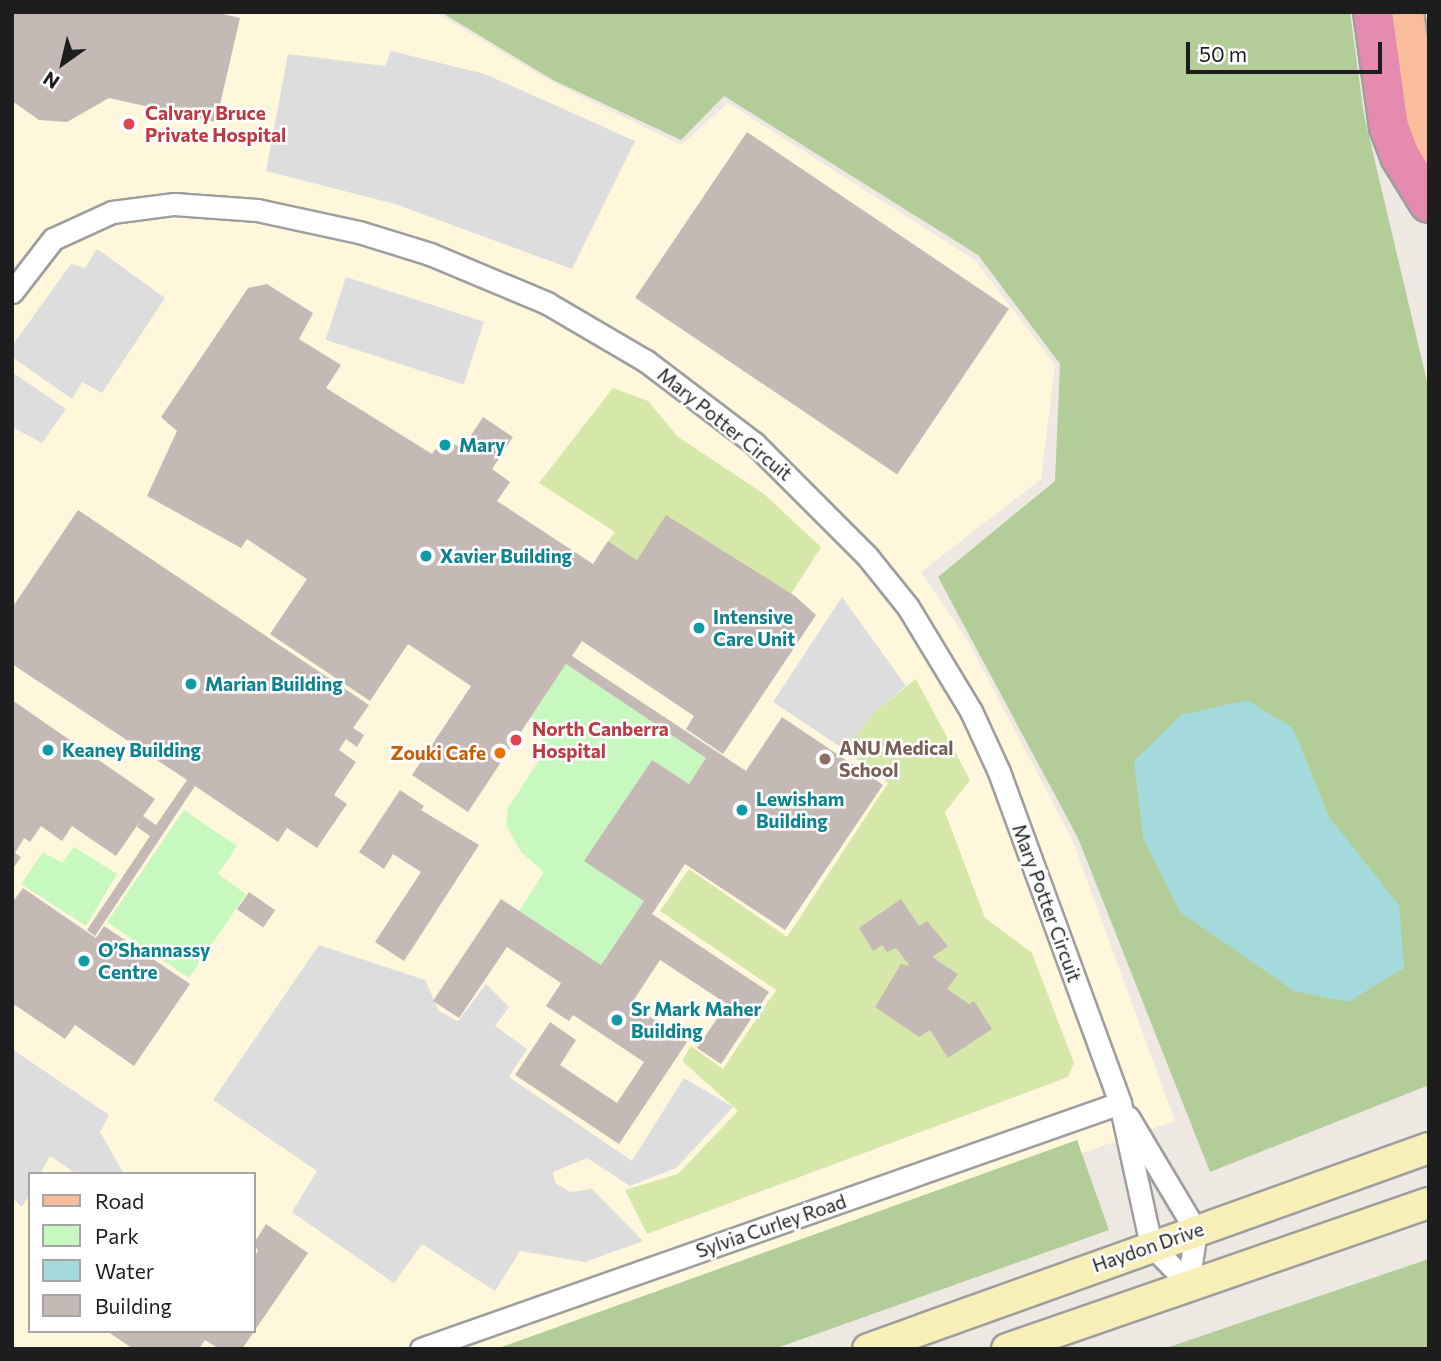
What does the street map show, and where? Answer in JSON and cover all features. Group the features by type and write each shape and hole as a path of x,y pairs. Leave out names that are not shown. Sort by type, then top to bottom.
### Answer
{"highway":[{"path":"1373,12 1389,127 1400,156 1429,203"}],"main road":[{"path":"1406,12 1429,167"},
{"name":"Haydon Drive","path":"868,1349 1151,1245 1429,1148"},
{"path":"1007,1349 1188,1283 1429,1203"}],"street":[{"name":"Mary Potter Circuit","path":"12,292 53,239 112,212 174,204 257,210 359,232 519,290 609,337 707,405 796,481 844,530 908,607 936,651 999,772 1120,1103 1151,1245"},
{"name":"Mary Potter Circuit","path":"1120,1103 1196,1231"},
{"name":"Sylvia Curley Road","path":"421,1349 1120,1103"},
{"path":"1188,1283 1196,1231"},
{"path":"1151,1245 1188,1283"}],"shaded area":[{"name":"North Canberra Hospital","path":"12,12 435,12 552,82 681,145 728,103 975,260 1055,365 1041,479 921,572 968,641 1072,839 1175,1121 514,1349 12,1349"},
{"path":"391,51 485,74 635,141 572,269 395,204 266,171 288,54 385,66"},
{"path":"97,249 165,298 102,393 82,382 72,399 12,357 12,346 71,264 85,268"},
{"path":"346,277 484,322 464,385 326,340"},
{"path":"12,372 66,409 42,443 12,427"},
{"path":"842,597 906,686 873,713 845,750 773,702"},
{"path":"319,945 425,980 439,1011 458,1021 486,984 509,1007 495,1026 527,1049 509,1077 632,1161 684,1078 733,1107 676,1168 630,1186 587,1158 553,1172 555,1183 570,1192 592,1189 643,1241 585,1262 520,1251 495,1291 422,1244 394,1283 292,1212 317,1171 213,1100"},
{"path":"12,1049 109,1115 100,1132 123,1172 74,1172 50,1156 41,1172 28,1172 28,1196 22,1207 12,1198"}],"green space":[{"path":"441,12 1350,12 1364,115 1429,390 1429,1085 1210,1172 1078,838 938,577 1055,481 1060,364 978,255 724,96 681,140 553,80"},
{"path":"613,388 648,401 678,437 764,494 821,547 791,594 666,516 637,560 608,541 615,532 539,483"},
{"path":"566,664 706,758 689,784 652,760 585,860 644,901 601,965 519,911 544,872 521,852 506,825 508,808 547,748 531,717"},
{"path":"916,679 970,780 945,812 985,918 1032,953 1074,1063 1068,1077 647,1234 625,1190 678,1174 738,1111 682,1061 691,1046 723,1069 776,990 660,911 689,869 787,937 888,783 845,750 873,713"},
{"path":"184,810 237,846 218,874 246,894 189,978 107,922"},
{"path":"74,847 117,874 86,926 21,884 43,852 62,863"},
{"path":"1077,1140 1109,1230 774,1349 496,1349"},
{"path":"1429,1259 1429,1349 1163,1349"}],"water":[{"path":"1247,700 1293,728 1329,817 1399,905 1404,968 1348,1002 1294,991 1180,912 1143,838 1134,761 1181,715"}],"building":[{"name":"Calvary Bruce Private Hospital","path":"12,12 215,12 240,18 216,122 109,98 67,122 39,120 12,101"},
{"path":"747,132 1009,309 897,475 635,298"},
{"path":"267,284 313,313 299,339 341,365 326,388 432,454 444,437 462,449 483,417 513,437 492,469 510,482 497,501 593,564 608,541 637,560 666,515 795,596 816,615 723,754 686,729 694,716 582,641 572,656 746,771 782,717 883,785 785,930 685,864 652,914 769,992 721,1064 697,1048 727,1004 660,960 631,1004 687,1042 619,1144 515,1075 550,1022 576,1040 560,1065 617,1103 644,1062 573,1015 569,1021 546,1006 561,983 507,947 459,1018 433,1001 501,899 601,965 644,901 584,861 652,760 689,784 706,758 566,664 468,812 412,775 471,686 408,644 370,701 270,634 307,579 247,539 241,548 147,496 177,431 161,417 248,288"},
{"name":"Marian Building","path":"78,510 369,705 353,728 364,735 357,747 346,739 339,750 356,762 334,795 347,804 317,848 287,828 278,842 195,786 95,936 87,930 150,836 137,827 141,820 116,856 72,826 62,841 41,826 30,842 24,838 15,853 21,857 12,870 12,700 155,799 143,816 156,825 187,780 12,664 12,608"},
{"path":"400,790 424,806 421,810 479,845 404,961 375,942 421,872 393,854 384,869 359,852"},
{"name":"O’Shannassy Centre","path":"23,888 96,938 104,926 190,984 134,1066 75,1025 65,1039 12,1003 12,903"},
{"path":"249,892 275,910 263,928 237,909"},
{"path":"901,899 919,926 927,921 948,946 932,957 958,974 947,989 969,1004 974,1001 992,1029 948,1058 930,1030 919,1037 875,1007 901,964 910,966 896,948 887,952 882,945 873,951 859,928"},
{"path":"266,1224 308,1253 256,1329 258,1251 256,1240"},
{"path":"110,1333 253,1333 242,1349 219,1349 205,1340 199,1349 133,1349"}],"place":[{"name":"Calvary Bruce Private Hospital","path":"129,124"},
{"name":"Mary","path":"445,445"},
{"name":"Xavier Building","path":"426,556"},
{"name":"Intensive Care Unit","path":"699,628"},
{"name":"Marian Building","path":"191,684"},
{"name":"North Canberra Hospital","path":"516,740"},
{"name":"Keaney Building","path":"48,750"},
{"name":"Zouki Cafe","path":"500,753"},
{"name":"ANU Medical School","path":"825,759"},
{"name":"Lewisham Building","path":"742,810"},
{"name":"O’Shannassy Centre","path":"84,961"},
{"name":"Sr Mark Maher Building","path":"617,1020"}]}
